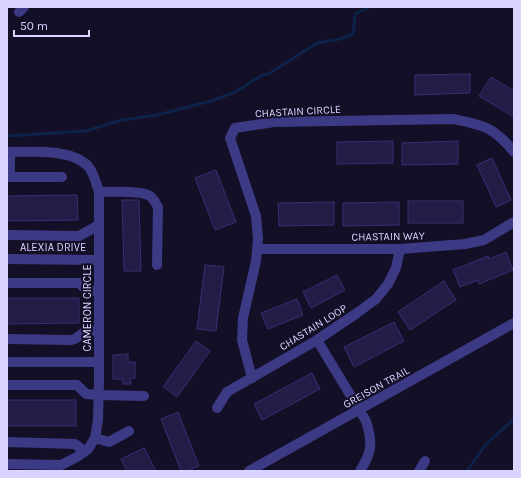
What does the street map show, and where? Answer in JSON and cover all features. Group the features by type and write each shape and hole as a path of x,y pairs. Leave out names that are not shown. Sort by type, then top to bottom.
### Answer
{"street":[{"name":"CHASTAIN CIRCLE","path":"252,378 242,340 243,318 256,261 258,238 256,216 230,138 235,128 274,122 453,119 477,123 492,130 514,152"},
{"path":"9,152 9,177 62,177"},
{"name":"CAMERON CIRCLE","path":"7,464 56,468 88,449 95,438 98,420 99,395 99,225 98,192 95,177 88,166 73,157 54,153 9,152"},
{"path":"98,192 141,193 149,195 154,200 158,207 156,265"},
{"name":"CHASTAIN WAY","path":"257,249 400,248 465,244 484,240 514,222"},
{"path":"7,235 79,236 99,225"},
{"name":"CHASTAIN LOOP","path":"217,408 227,392 317,340 358,313 376,299 388,284 396,268 400,248"},
{"name":"ALEXIA DRIVE","path":"7,259 99,260"},
{"path":"7,283 79,283 88,291 99,291"},
{"name":"GREISON TRAIL","path":"249,471 514,324"},
{"path":"7,339 71,340 76,339 87,331 99,331"},
{"path":"317,340 363,415 370,431 371,446 365,463 360,471"},
{"path":"7,362 99,362"},
{"path":"7,385 77,384 86,394 144,396"},
{"path":"95,438 109,442 129,431"},
{"path":"7,442 75,444 84,452"},
{"path":"419,471 425,461"}],"building":[{"path":"470,74 470,93 415,95 415,75"},
{"path":"491,77 514,91 514,117 479,96"},
{"path":"393,141 393,163 337,164 337,142"},
{"path":"458,141 458,164 402,165 402,143"},
{"path":"492,158 511,200 496,207 477,165"},
{"path":"216,170 236,222 215,230 195,178"},
{"path":"77,195 78,220 7,221 7,196"},
{"path":"122,200 139,200 141,271 124,271"},
{"path":"408,201 463,201 463,223 408,223"},
{"path":"334,202 334,225 279,226 278,203"},
{"path":"399,202 399,225 343,226 343,203"},
{"path":"506,252 513,270 479,284 478,280 460,287 453,270 488,256 489,259"},
{"path":"205,265 224,267 216,331 197,329"},
{"path":"337,275 345,290 311,308 303,292"},
{"path":"444,281 456,300 410,330 398,312"},
{"path":"7,298 79,298 79,323 7,324"},
{"path":"297,299 303,315 268,329 261,313"},
{"path":"394,322 404,341 354,367 344,347"},
{"path":"196,341 210,351 177,397 163,387"},
{"path":"128,354 128,362 135,362 135,378 130,378 131,384 123,384 123,379 113,379 113,355"},
{"path":"312,373 320,389 262,420 254,404"},
{"path":"7,400 76,400 76,426 7,426"},
{"path":"178,412 199,466 186,471 181,471 161,419"},
{"path":"144,448 156,471 127,471 121,459"}],"waterway":[{"path":"7,136 86,131 122,120 157,115 211,101 235,92 261,76 270,73 317,43 340,39 353,34 355,14 370,7"},
{"path":"467,471 486,444 514,419"}]}
